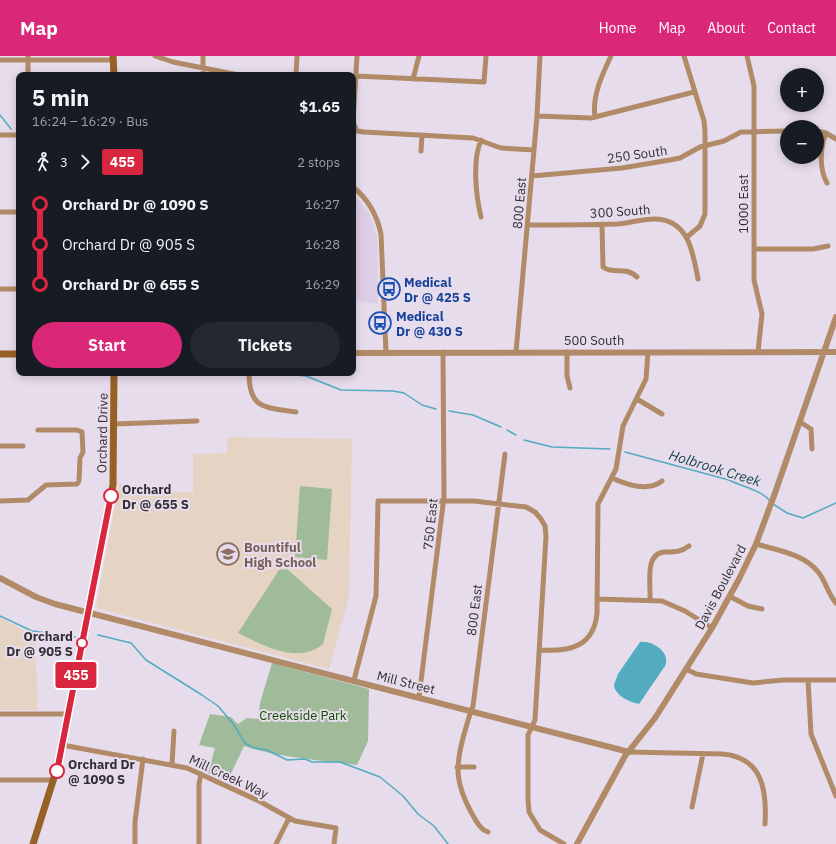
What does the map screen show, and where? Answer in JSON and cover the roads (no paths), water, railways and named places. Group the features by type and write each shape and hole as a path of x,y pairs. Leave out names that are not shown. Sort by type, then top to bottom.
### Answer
{"main road":[{"path":"114,58 114,72"},
{"path":"0,354 16,354"},
{"name":"Orchard Drive","path":"33,844 54,780 62,745 113,485 114,376"}],"street":[{"path":"155,56 169,61 224,72"},
{"path":"203,56 203,72"},
{"path":"296,72 297,56"},
{"path":"357,56 356,76 484,82 486,56"},
{"path":"413,79 419,56"},
{"name":"800 East","path":"516,352 537,116 540,56"},
{"path":"595,117 594,105 598,89 611,56"},
{"path":"684,56 705,124 705,214 700,226 687,237 692,249 698,279"},
{"name":"1000 East","path":"747,56 754,81 754,284 762,314 758,352"},
{"path":"28,58 28,72"},
{"path":"0,60 28,58 114,58"},
{"path":"537,116 595,117 694,92"},
{"path":"356,129 361,132 473,138 501,148 534,150"},
{"name":"250 South","path":"532,176 629,167 670,160 680,158 705,145 724,141 741,132 780,131"},
{"path":"827,183 822,170 822,146 826,133 836,139"},
{"path":"0,135 16,135"},
{"path":"421,151 422,135"},
{"path":"481,140 478,150 476,188 481,217"},
{"path":"356,190 368,202 380,227 383,252 386,353"},
{"path":"0,212 16,212"},
{"name":"300 South","path":"528,225 602,224 662,220 674,225 687,237"},
{"path":"602,224 603,267 607,270 629,271 636,276"},
{"path":"754,249 813,249 828,246"},
{"path":"0,289 16,289"},
{"name":"Davis Boulevard","path":"577,844 629,752 650,726 731,597 756,544 836,318"},
{"name":"750 East","path":"419,697 444,501 444,352"},
{"path":"566,352 567,376 570,388"},
{"path":"540,650 564,650 582,642 594,627 597,599 597,508 601,496 612,478 617,464 621,431 646,379 648,352"},
{"name":"500 South","path":"356,353 836,352"},
{"path":"248,376 250,392 257,403 267,408 296,412"},
{"path":"637,399 662,414"},
{"path":"114,424 197,421"},
{"path":"800,422 811,428 812,449"},
{"path":"0,500 28,500 46,485 77,484 79,481 80,458 83,452 82,432 77,430 38,430"},
{"path":"0,446 23,446"},
{"name":"800 East","path":"488,832 480,828 464,798 459,785 457,767 471,710 474,706 505,454"},
{"path":"612,478 634,486 654,485 662,481"},
{"path":"354,680 376,596 378,501 444,501 499,504 530,509 538,515 544,523 546,536 535,720 528,735 528,800 530,812 540,830 564,844"},
{"path":"756,544 798,557 808,562 819,574 836,602"},
{"path":"650,599 652,558 661,552 680,551 689,546"},
{"name":"Mill Street","path":"0,578 46,601 629,752 732,755 744,761 754,769 762,780 765,792 765,824"},
{"path":"731,597 748,606 762,609"},
{"path":"597,599 650,599 662,601 677,606 712,628"},
{"path":"686,669 696,674 748,682 836,680"},
{"path":"808,680 810,734 836,796"},
{"path":"0,714 68,714"},
{"path":"172,764 174,732"},
{"name":"Mill Creek Way","path":"62,745 172,764 201,774 298,823 336,828 334,844"},
{"path":"692,807 703,754"},
{"path":"135,844 135,820 143,758"},
{"path":"457,767 474,767"},
{"path":"199,844 199,784 201,774"},
{"path":"0,780 54,780"},
{"path":"276,844 289,818"}],"water":[{"path":"640,642 650,643 660,648 666,661 665,666 639,704 631,702 620,695 615,689 614,685 618,674"}],"waterway":[{"name":"Holbrook Creek","path":"0,115 11,129"},
{"name":"Holbrook Creek","path":"306,376 341,390 393,391 404,393 422,405 436,409"},
{"name":"Holbrook Creek","path":"449,411 473,415 501,427"},
{"path":"507,430 516,435"},
{"name":"Holbrook Creek","path":"524,440 552,447 610,449"},
{"name":"Holbrook Creek","path":"625,452 729,480 757,491 770,501"},
{"name":"Holbrook Creek","path":"773,504 787,513 803,518 836,503"},
{"path":"0,616 32,631 75,637"},
{"path":"98,635 131,643 146,660 218,706 234,725 245,743 254,748 267,750 287,760 305,759 312,762 340,762 380,777 403,796 418,814 434,826 448,844"}],"place":[{"name":"Medical Dr @ 425 S","path":"389,289"},
{"name":"Medical Dr @ 430 S","path":"380,323"},
{"name":"Orchard Dr @ 655 S","path":"111,496"},
{"name":"Bountiful High School","path":"228,554"},
{"name":"Orchard Dr @ 905 S","path":"82,643"},
{"name":"Orchard Dr @ 1090 S","path":"57,771"}],"park label":[{"name":"Creekside Park","path":"303,715"}]}
